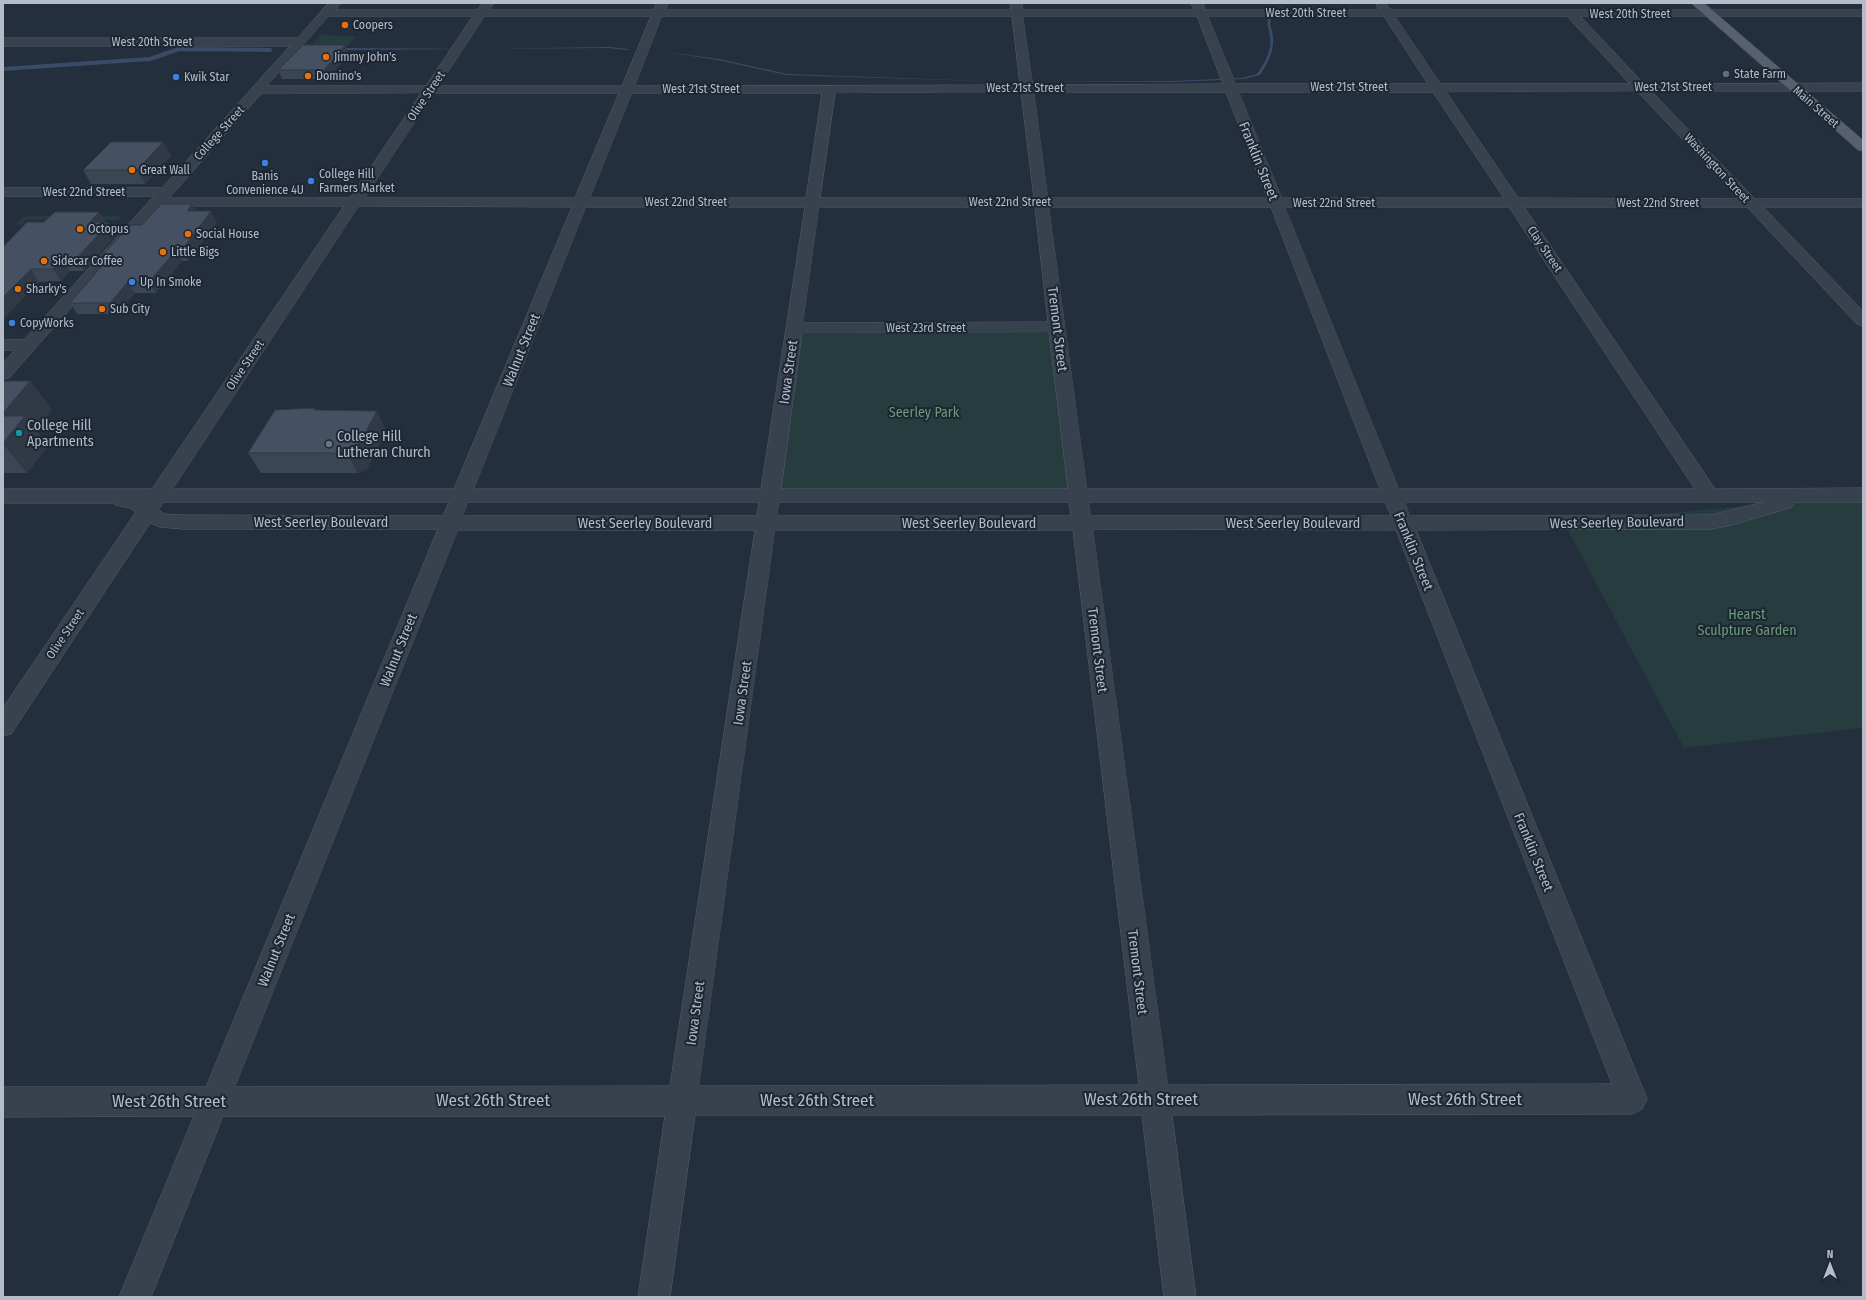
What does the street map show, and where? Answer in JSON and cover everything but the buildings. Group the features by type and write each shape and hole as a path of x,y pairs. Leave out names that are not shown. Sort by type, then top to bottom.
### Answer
{"main road":[{"name":"Main Street","path":"1697,3 1863,147"}],"street":[{"name":"College Street","path":"9,349 34,340 335,3"},
{"name":"Olive Street","path":"3,727 488,3"},
{"name":"West 20th Street","path":"326,13 481,13 660,8 1384,8 1571,14 1863,13"},
{"name":"Walnut Street","path":"135,1297 452,522 461,496 660,8"},
{"name":"Tremont Street","path":"1017,8 1180,1297"},
{"name":"Franklin Street","path":"1199,8 1632,1099"},
{"name":"Clay Street","path":"1384,8 1709,495"},
{"name":"Washington Street","path":"1571,14 1863,321"},
{"name":"West 20th Street","path":"3,42 300,42"},
{"name":"West 21st Street","path":"257,90 1027,88 1228,82 1436,87 1863,87"},
{"name":"Iowa Street","path":"654,1297 829,88"},
{"name":"West 22nd Street","path":"3,192 354,202 1863,203"},
{"name":"West 23rd Street","path":"795,328 1057,327"},
{"path":"3,374 9,349"},
{"name":"West Seerley Boulevard","path":"81,496 129,501 139,504 146,512 160,520 182,522 1052,524 1083,522 1710,522 1732,518 1780,502 1862,495"},
{"name":"West Seerley Boulevard","path":"3,496 1862,495"},
{"name":"West 26th Street","path":"3,1102 1632,1099"}],"green space":[{"path":"320,35 356,36 341,54 304,54"},
{"path":"29,216 121,216 117,220 26,220 21,225 16,224 22,218"},
{"name":"Seerley Park","path":"1057,327 1078,495 770,496 795,328"},
{"name":"Hearst Sculpture Garden","path":"1862,495 1863,728 1684,748 1564,523"}],"water":[{"path":"1268,19 1271,19 1270,24 1273,43 1271,53 1260,75 1244,79 1174,82 1040,81 1173,81 1242,78 1257,74 1265,62 1270,48 1270,35 1267,24"},
{"path":"609,47 628,50 608,48 344,50 345,48 475,49"},
{"path":"659,51 719,59 787,74 1013,82 786,75 718,60"}],"waterway":[{"path":"3,69 150,59 179,49 270,50"}],"place":[{"name":"Coopers","path":"345,25"},
{"name":"Jimmy John's","path":"326,57"},
{"name":"State Farm","path":"1726,74"},
{"name":"Domino's","path":"308,76"},
{"name":"Kwik Star","path":"176,77"},
{"name":"Banis Convenience 4U","path":"265,163"},
{"name":"Great Wall","path":"132,170"},
{"name":"College Hill Farmers Market","path":"311,181"},
{"name":"Octopus","path":"80,229"},
{"name":"Social House","path":"188,234"},
{"name":"Little Bigs","path":"163,252"},
{"name":"Sidecar Coffee","path":"44,261"},
{"name":"Up In Smoke","path":"132,282"},
{"name":"Sharky's","path":"18,289"},
{"name":"Sub City","path":"102,309"},
{"name":"CopyWorks","path":"12,323"},
{"name":"College Hill Apartments","path":"19,433"},
{"name":"College Hill Lutheran Church","path":"329,444"}]}
